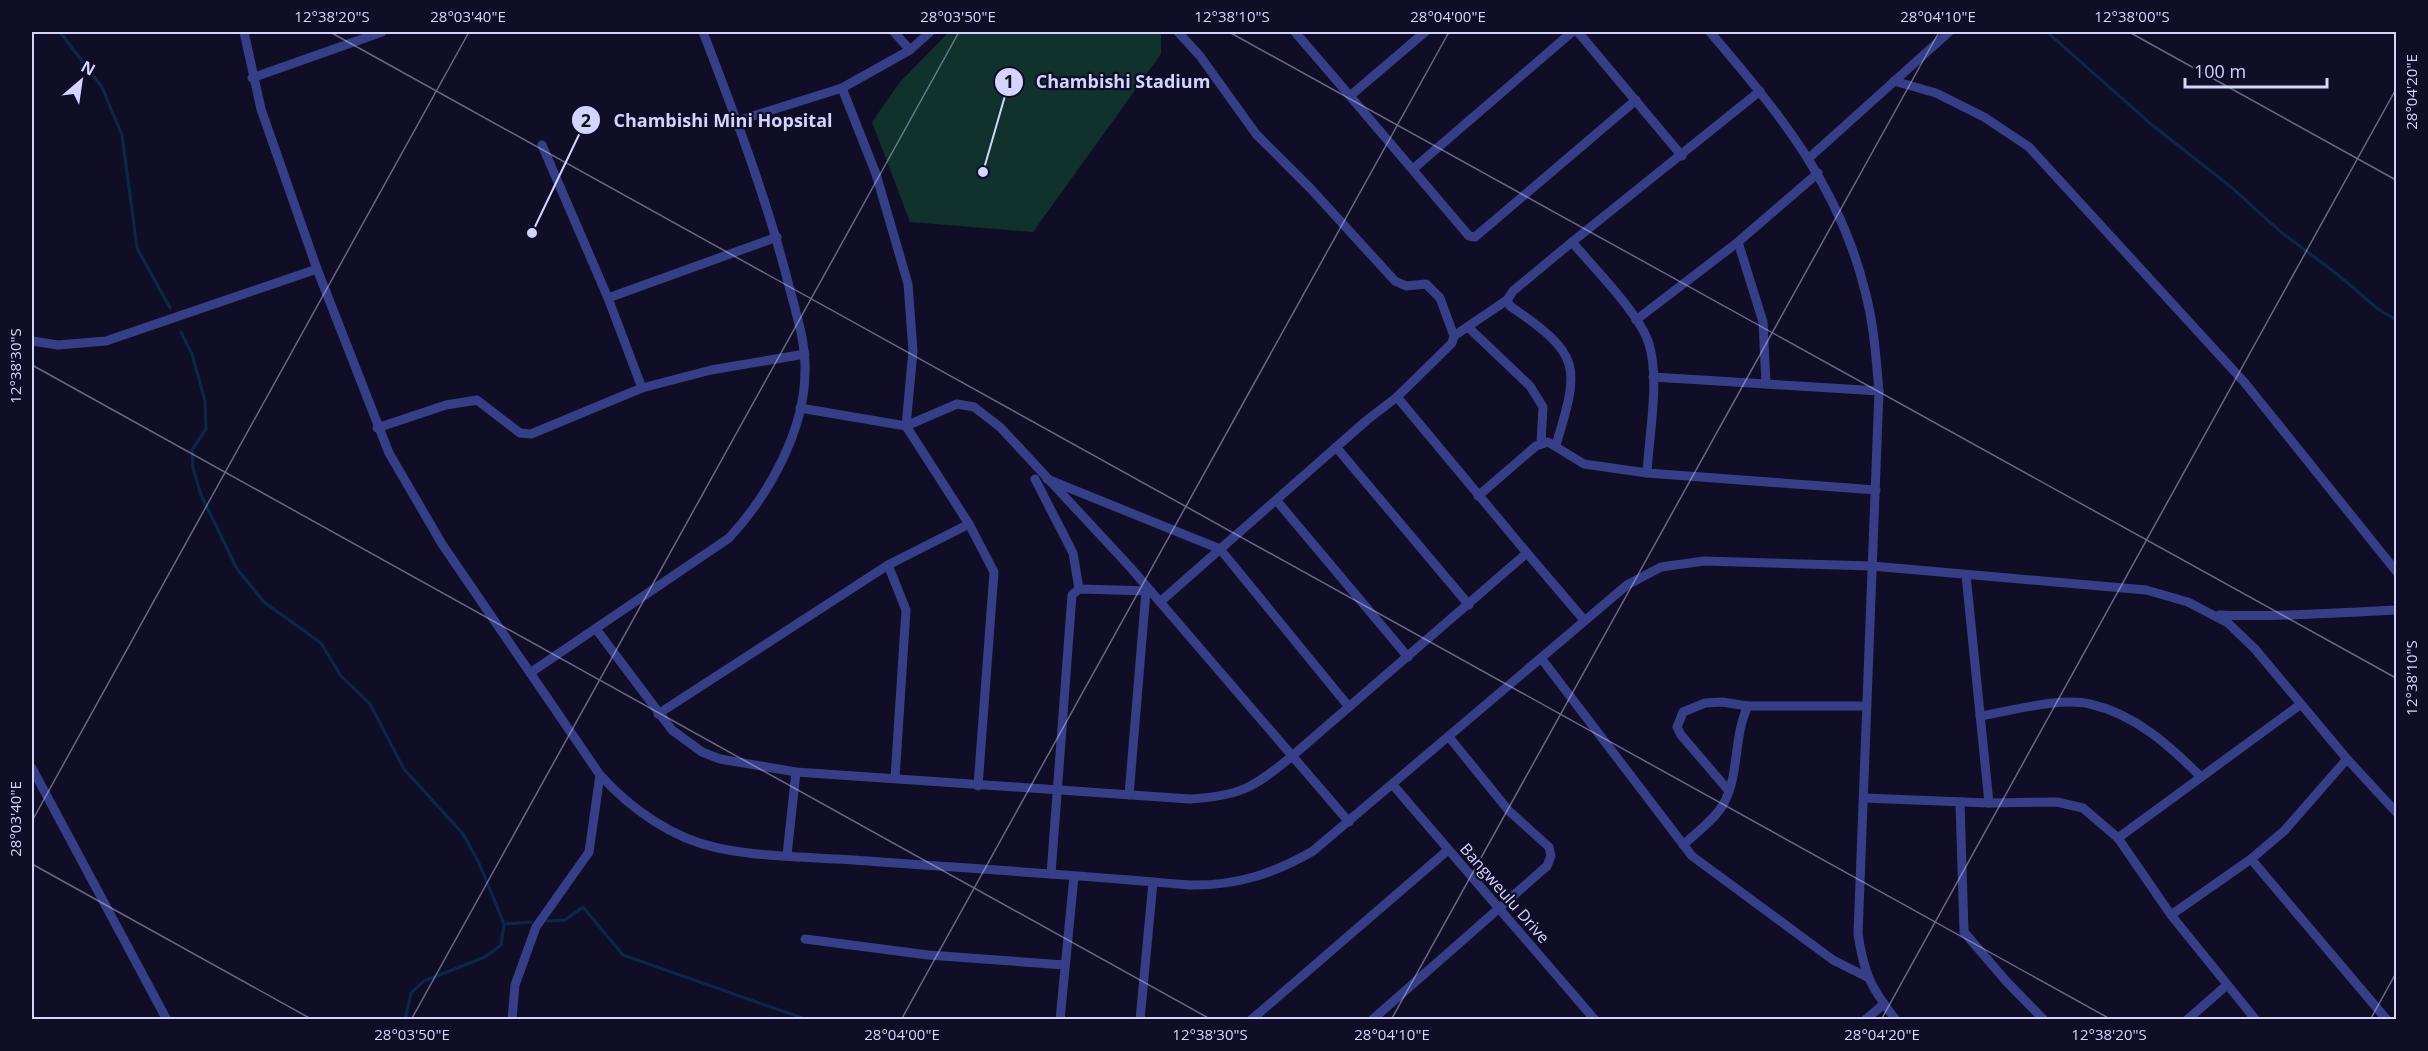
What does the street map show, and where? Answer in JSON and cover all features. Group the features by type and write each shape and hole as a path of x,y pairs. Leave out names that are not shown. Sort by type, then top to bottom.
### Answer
{"street":[{"path":"244,32 252,78 317,269 377,428 419,509 600,775 638,810 674,832 718,848 1212,886 1253,879 1283,868 1313,851 1584,620 1643,575 1681,562 1733,561 1872,566 2146,590 2188,602 2217,615 2255,649 2347,759 2397,812"},
{"path":"252,78 382,32"},
{"path":"530,673 716,548 740,525 774,473 800,408 805,383 805,354 777,237 703,32"},
{"path":"894,32 910,50"},
{"path":"737,121 842,88 910,50 930,32"},
{"path":"1160,603 1336,447 1397,397 1452,343 1454,336 1440,298 1434,290 1426,284 1406,286 1395,281 1311,189 1262,141 1200,56 1178,32"},
{"path":"1295,32 1469,236 1475,237 1636,100"},
{"path":"1350,96 1425,32"},
{"path":"1413,169 1572,32"},
{"path":"1578,32 1682,156"},
{"path":"1710,32 1760,91 1809,158 1837,210 1865,289 1879,391 1858,934 1862,964 1867,977 1896,1020"},
{"path":"1809,158 1949,32"},
{"path":"1894,81 1936,93 1984,117 2029,147 2245,383 2397,571"},
{"path":"842,88 876,174 908,284 913,351 906,426 969,524 994,572 978,786"},
{"path":"1454,336 1507,300 1513,291 1572,242 1682,156 1760,91"},
{"path":"542,145 608,298 642,388"},
{"path":"1636,320 1738,242 1818,173"},
{"path":"608,298 777,237"},
{"path":"1572,242 1636,320 1649,343 1653,377 1647,473"},
{"path":"1738,242 1763,322 1766,384"},
{"path":"32,341 58,345 106,341 317,269"},
{"path":"1507,300 1548,334 1572,368 1570,397 1556,445"},
{"path":"1468,327 1530,386 1544,407 1541,443 1478,496"},
{"path":"377,428 446,405 477,400 520,433 531,434 642,388 711,370 805,354"},
{"path":"1653,377 1879,391"},
{"path":"1397,397 1584,620"},
{"path":"800,408 906,426 957,404 974,407 1000,427 1040,479 1160,603 1349,822"},
{"path":"1541,443 1556,445 1584,464 1647,473 1876,490"},
{"path":"1336,447 1469,605"},
{"path":"1040,479 1221,549 1349,707"},
{"path":"1040,479 1073,553 1079,589"},
{"path":"1276,501 1408,657"},
{"path":"658,714 888,565 969,524"},
{"path":"596,629 658,714 687,742 702,752 741,763 796,772 1056,792 1190,799 1227,796 1256,784 1291,757 1527,553"},
{"path":"888,565 906,610 895,778"},
{"path":"1966,575 1989,803"},
{"path":"1051,874 1072,595 1079,589 1148,591"},
{"path":"1129,795 1148,591"},
{"path":"2217,615 2291,617 2334,612 2397,610"},
{"path":"1541,658 1683,845 1713,874 1823,953 1867,977"},
{"path":"1728,791 1681,735 1677,727 1683,712 1705,703 1748,706 1866,706"},
{"path":"1980,716 2063,703 2089,703 2116,713 2165,741 2201,777"},
{"path":"2118,838 2301,704"},
{"path":"1683,845 1719,811 1728,791 1740,724 1748,706"},
{"path":"1372,1020 1547,866 1551,856 1549,847 1509,811 1449,737"},
{"path":"2171,915 2251,859 2292,824 2347,759"},
{"path":"32,768 166,1020"},
{"path":"787,855 796,772"},
{"path":"512,1020 515,985 536,927 589,852 600,775"},
{"name":"Bangweulu Drive","path":"1393,785 1595,1020"},
{"path":"1864,798 1989,803 2071,803 2083,808 2118,838 2171,915 2256,1020"},
{"path":"1960,802 1964,932 2006,981 2044,1020"},
{"path":"1251,1020 1448,850"},
{"path":"2251,859 2387,1020"},
{"path":"1060,1020 1074,876"},
{"path":"1140,1020 1153,882"},
{"path":"805,939 928,955 1065,965"},
{"path":"2187,1020 2227,985"},
{"path":"1865,1020 1884,1004"}],"green space":[{"path":"949,32 1161,32 1161,54 1033,232 910,222 872,122 900,82"}],"waterway":[{"path":"60,32 102,87 122,135 137,248 170,308"},
{"path":"2047,32 2151,124 2231,187 2282,233 2337,274 2378,309 2396,320"},
{"path":"181,332 192,354 205,401 206,429 192,450 193,468 201,495 237,569 264,602 321,643 341,676 370,704 404,769 463,834 479,863 504,924 531,922"},
{"path":"548,921 565,920 583,907 623,955 808,1020"},
{"path":"405,1020 411,993 424,981 485,957 501,945 504,924"}],"place":[{"name":"Chambishi Stadium","path":"983,172"},
{"name":"Chambishi Mini Hopsital","path":"532,233"}]}
